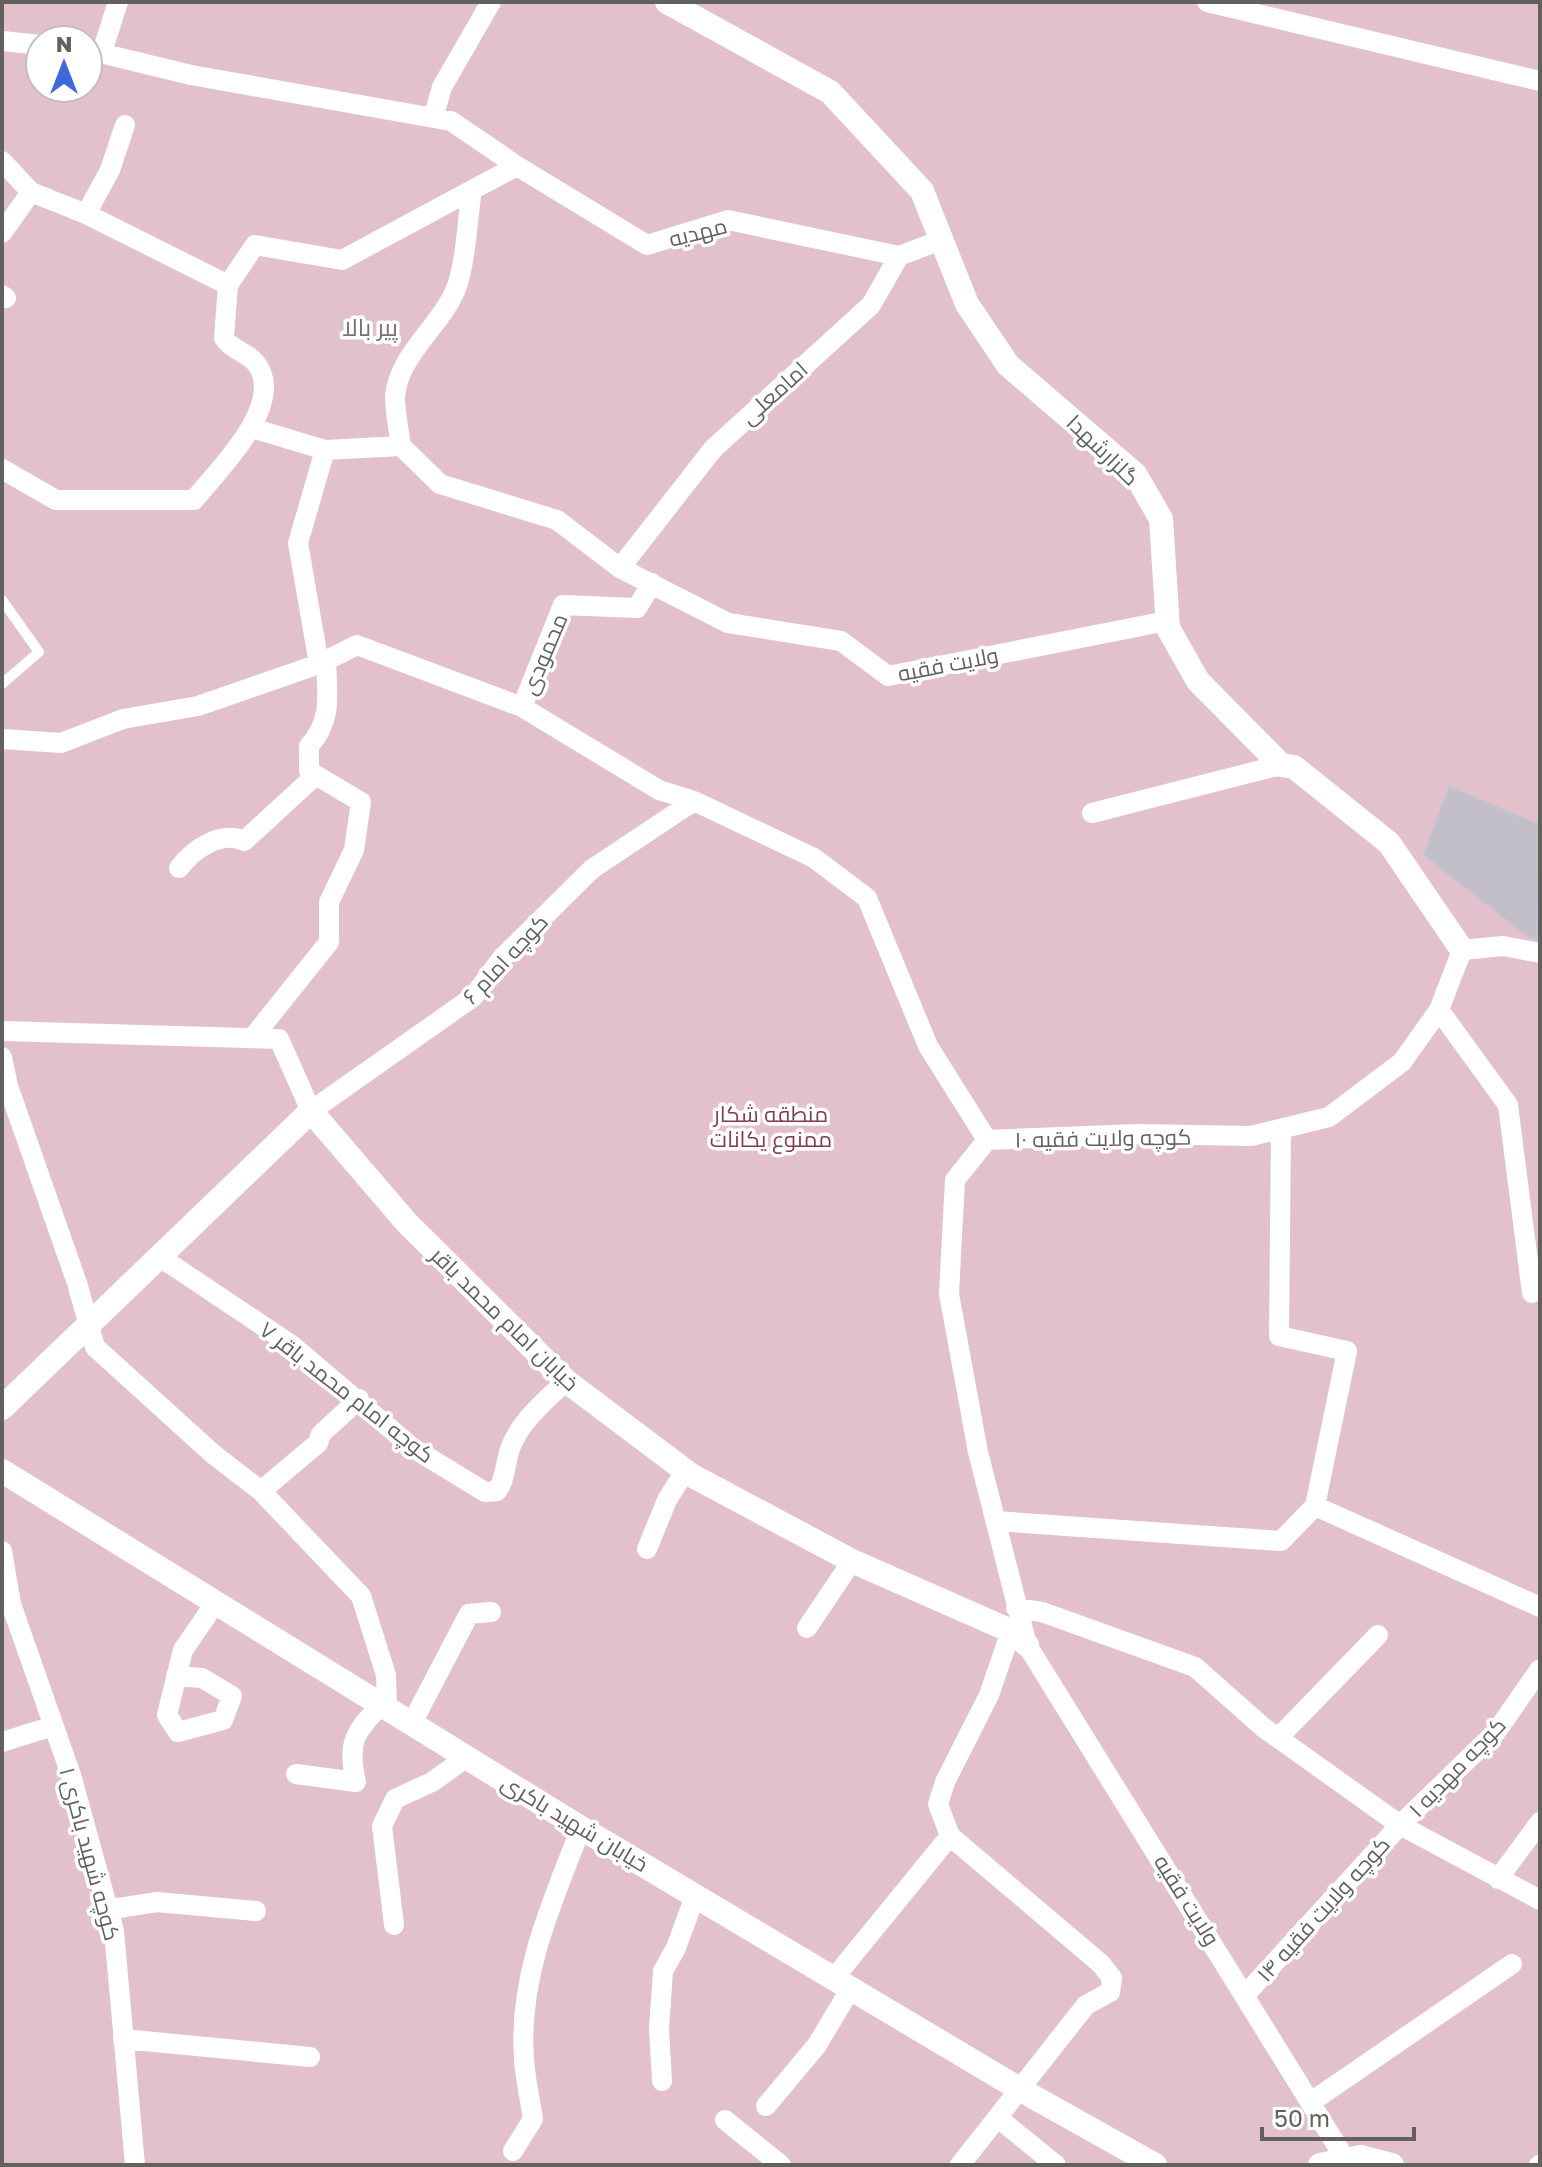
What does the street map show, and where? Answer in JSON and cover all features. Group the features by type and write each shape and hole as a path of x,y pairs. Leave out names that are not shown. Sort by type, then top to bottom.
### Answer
{"main road":[{"name":"گلزارشهدا","path":"667,2 830,92 922,191 967,304 1008,365 1135,474 1161,519 1168,628 1198,681 1281,765 1294,767 1389,843 1462,950"},
{"path":"2,1408 89,1328 311,1111"},
{"name":"خیابان امام محمد باقر","path":"311,1111 407,1223 566,1381 685,1471 852,1561 1018,1628"},
{"name":"خیابان شهید باکری","path":"2,1471 214,1605 581,1828 1021,2090 1155,2165"},
{"path":"1320,2165 1344,2157 1384,2160 1392,2165"}],"street":[{"path":"104,32 118,2"},
{"path":"433,118 442,87 491,2"},
{"path":"1207,2 1540,81"},
{"path":"2,41 24,43"},
{"name":"مهدیه","path":"104,53 191,75 451,121 517,166 647,245 728,220 899,256"},
{"path":"86,214 110,170 125,125"},
{"path":"2,161 31,192 86,214 228,285"},
{"path":"2,469 56,500 194,500 252,428 264,381 257,364 224,338 228,285 255,245 342,260 517,166"},
{"path":"252,428 325,450 401,446 395,396 398,381 412,354 446,313 459,282 472,190"},
{"path":"2,233 31,192"},
{"path":"899,256 941,240"},
{"name":"امامعلی","path":"620,568 713,449 871,305 899,256"},
{"name":"ولایت فقیه","path":"401,446 440,484 557,520 620,568 728,623 841,641 888,676 1167,621"},
{"path":"254,1036 329,942 329,902 354,850 361,802 309,771 309,746 322,732 328,713 323,662 298,543 325,450"},
{"name":"محمودی","path":"522,707 563,605 637,608 652,583"},
{"path":"4,734 61,743 123,719 198,706 323,662 357,645 522,707 659,790 694,801 814,858 867,898 928,1046 987,1140"},
{"path":"1092,813 1281,765"},
{"path":"179,868 194,848 236,837 244,841 316,775"},
{"name":"کوچه امام ۶","path":"311,1111 473,997 502,958 592,869 694,801"},
{"path":"1462,950 1503,946 1540,953"},
{"name":"کوچه ولایت فقیه ۱۰","path":"1018,1628 978,1452 949,1294 955,1180 987,1140 1137,1134 1251,1136 1329,1117 1402,1062 1439,1010 1462,950"},
{"path":"1439,1010 1508,1105 1532,1293"},
{"path":"2,1031 279,1039 311,1111"},
{"path":"2,1057 8,1086 77,1283 95,1347 213,1454 261,1491 361,1596 386,1675 384,1706 358,1728 349,1753 356,1782 296,1774"},
{"path":"996,1521 1281,1541 1315,1506 1347,1351 1279,1336 1281,1129"},
{"name":"کوچه امام محمد باقر ۷","path":"160,1257 293,1346 413,1448 485,1492 497,1491 510,1448 534,1411 566,1381"},
{"path":"261,1491 318,1443 321,1434 359,1399"},
{"path":"647,1549 667,1500 685,1471"},
{"path":"1315,1506 1540,1607"},
{"name":"کوچه شهید باکری ۱","path":"2,1551 11,1604 71,1775 114,1931 135,2165"},
{"path":"807,1628 852,1561"},
{"path":"176,1676 183,1650 214,1605"},
{"path":"412,1723 469,1614 491,1612"},
{"path":"960,2165 1086,2005 1110,1992 1112,1978 1101,1964 950,1836 938,1804 945,1782 989,1695 1018,1628 1042,1612 1195,1667 1278,1738 1400,1825 1540,1900"},
{"name":"ولایت فقیه","path":"1018,1628 1344,2157"},
{"path":"1278,1738 1378,1635"},
{"name":"کوچه مهدیه ۱","path":"1400,1825 1496,1732 1540,1669"},
{"path":"2,1742 53,1726"},
{"path":"394,1925 382,1826 395,1799 432,1782 467,1757"},
{"path":"1498,1879 1540,1822"},
{"name":"کوچه ولایت فقیه ۱۴","path":"1246,1994 1400,1825"},
{"path":"513,2151 533,2119 524,2058 527,1992 537,1941 581,1828"},
{"path":"766,2106 817,2045 842,1983 950,1836"},
{"path":"662,2081 659,2029 663,1971 676,1948 695,1896"},
{"path":"106,1910 157,1902 256,1911"},
{"path":"1311,2102 1512,1964"},
{"path":"123,2039 310,2057"},
{"path":"998,2118 1056,2165"},
{"path":"725,2120 781,2165"}],"lane":[{"path":"2,600 39,652 2,684"}],"green space":[{"name":"منطقه شکار ممنوع یکانات","path":"2,2 1540,2 1540,2165 2,2165"}],"building":[{"path":"1449,787 1540,825 1537,939 1530,938 1424,855"}],"district":[{"name":"پیر بالا","path":"370,328"}]}
